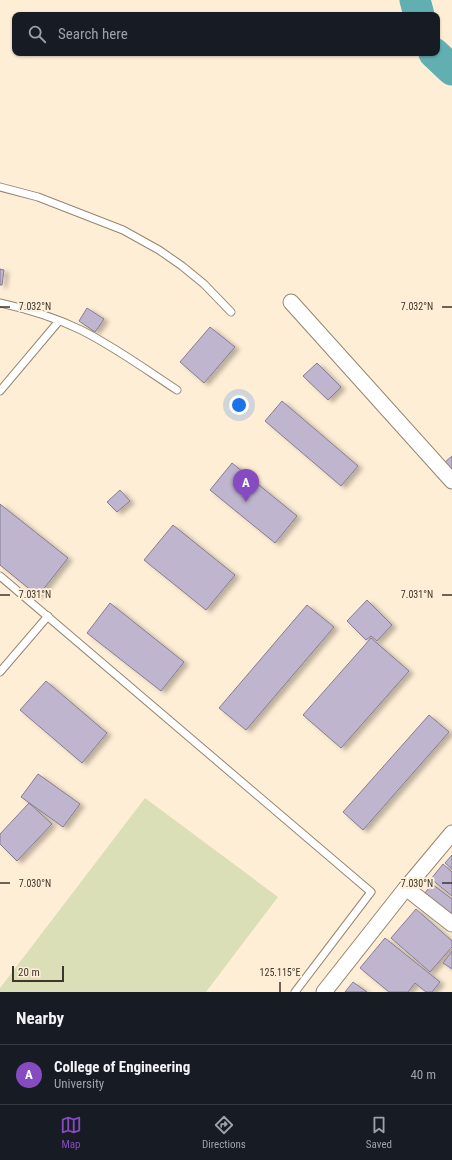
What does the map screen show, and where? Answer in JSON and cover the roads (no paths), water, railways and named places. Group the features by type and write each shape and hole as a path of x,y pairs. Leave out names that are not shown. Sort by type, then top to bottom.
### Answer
{"street":[{"path":"291,302 452,481"},
{"path":"324,992 406,888 452,833"},
{"path":"406,888 452,924"}],"lane":[{"path":"0,186 38,197 123,230 159,250 182,266 204,284 230,312"},
{"path":"0,303 27,310 79,329 120,352 177,390"},
{"path":"0,391 59,321"},
{"path":"0,576 371,892 295,992"},
{"path":"0,672 48,616"}],"waterway":[{"path":"415,0 418,12"},
{"path":"437,56 452,70"}],"place":[{"name":"College of Engineering","path":"246,502"}]}
